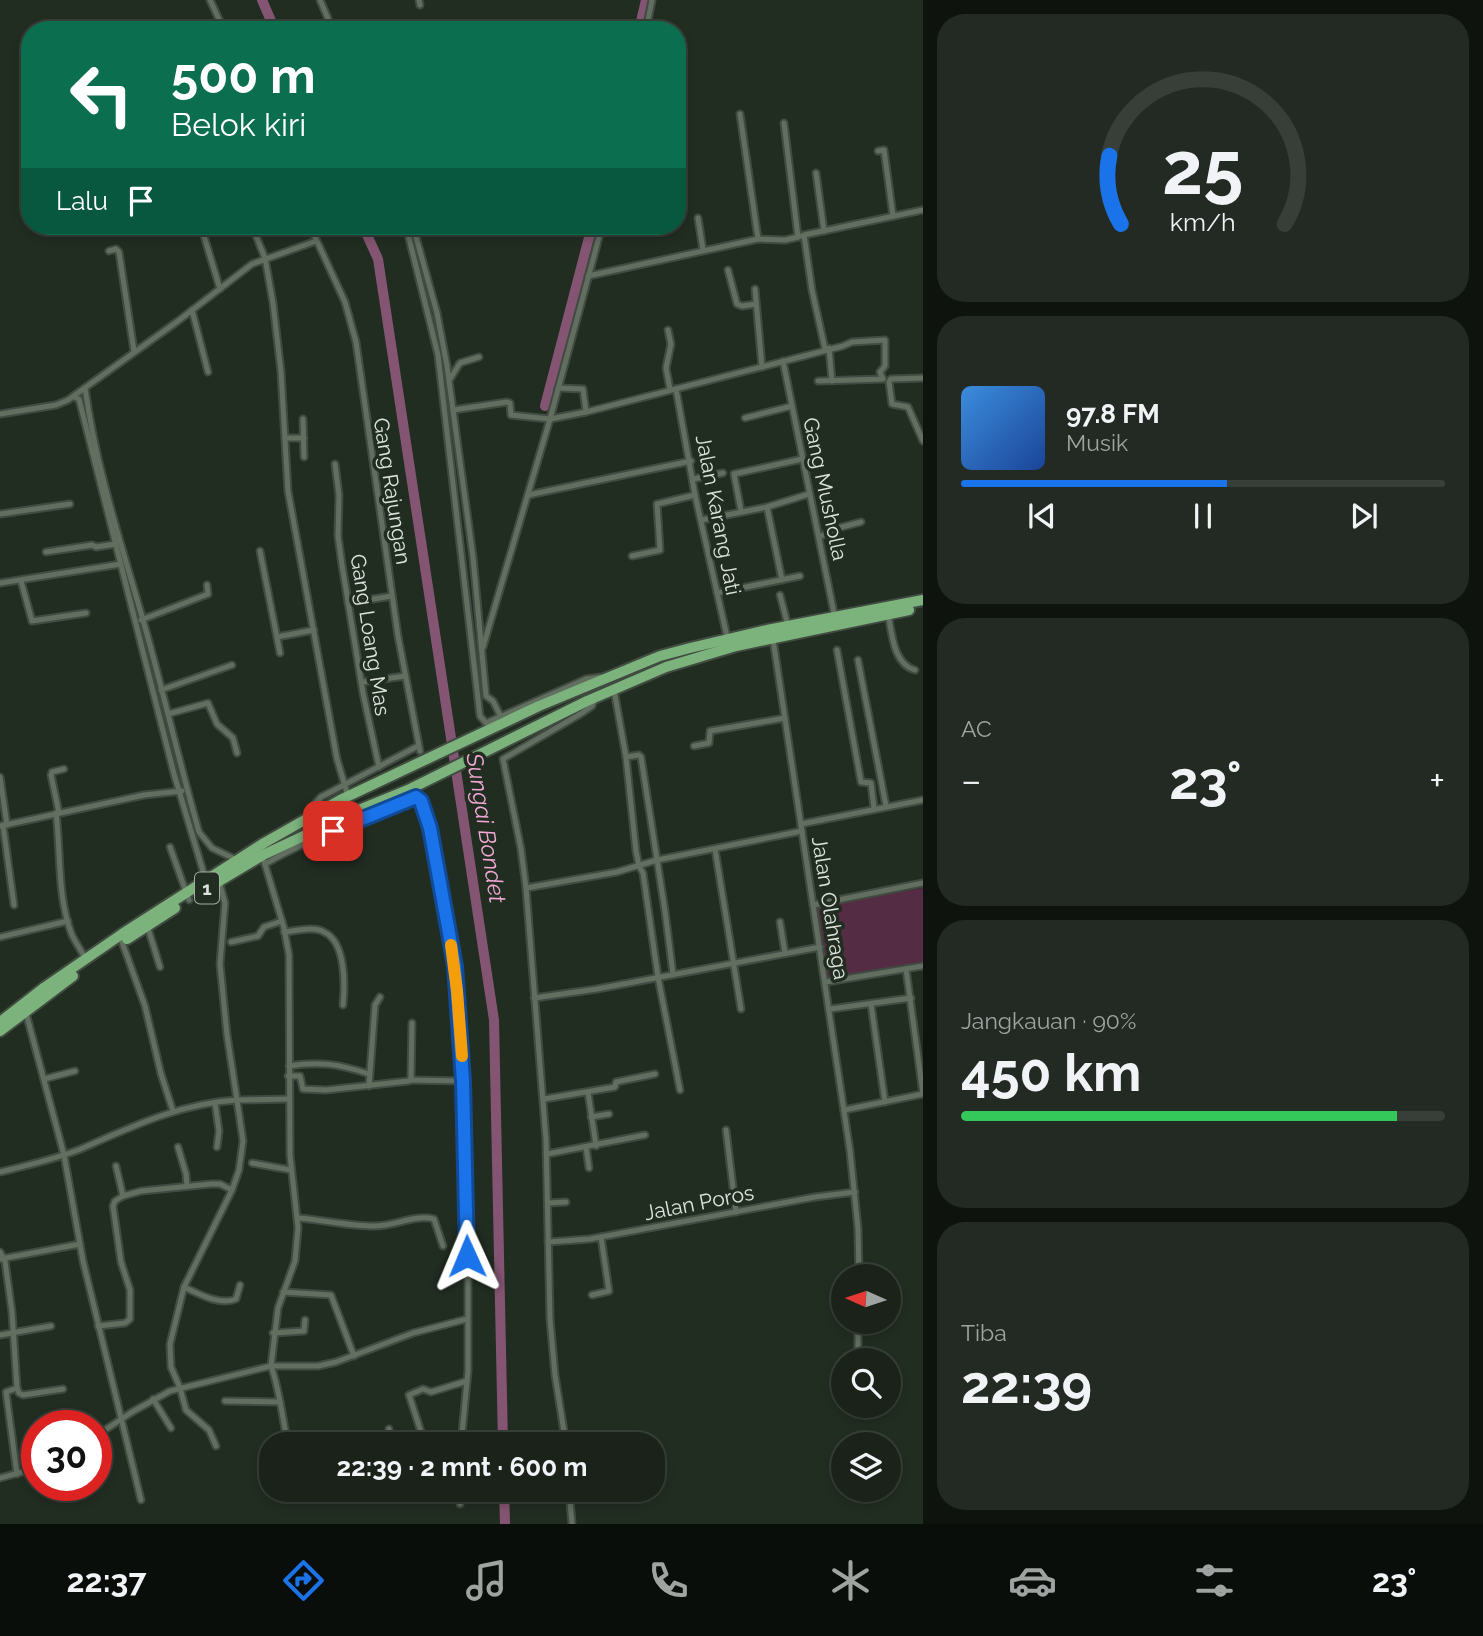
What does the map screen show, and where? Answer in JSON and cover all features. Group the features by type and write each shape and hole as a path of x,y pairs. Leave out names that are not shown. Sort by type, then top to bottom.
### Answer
{"highway":[{"name":"1","path":"0,1022 24,1008 93,957 346,791 421,752 484,733 660,656 836,621 923,600"},
{"name":"1","path":"772,634 788,626 923,607"},
{"name":"1","path":"240,863 264,860 596,697 728,643"},
{"name":"1","path":"188,896 206,881 220,876"},
{"name":"1","path":"93,957 122,942 146,923"},
{"name":"1","path":"0,1031 24,1008"}],"street":[{"path":"210,0 220,21"},
{"path":"320,0 329,21"},
{"path":"648,21 652,0"},
{"path":"740,114 758,239"},
{"path":"784,123 801,236 832,381"},
{"path":"878,150 884,150 893,216"},
{"path":"816,173 824,231"},
{"path":"588,276 758,239 785,240 923,210"},
{"path":"698,218 703,250"},
{"path":"204,235 220,289"},
{"path":"256,235 265,258 278,351 288,491 332,734 346,791 379,767 421,752"},
{"name":"Gang Rajungan","path":"314,235 345,302 356,342 392,596 421,752"},
{"path":"408,235 438,355 480,716 486,723 586,679 606,678"},
{"path":"415,235 437,313 449,380 473,557 486,689 493,695 500,715"},
{"path":"482,650 599,235"},
{"path":"0,414 55,405 80,392 252,264 316,241"},
{"path":"109,251 116,249 118,252 134,351"},
{"path":"728,270 737,304 757,304"},
{"path":"755,289 762,367"},
{"path":"192,310 208,372"},
{"name":"Jalan Karang Jati","path":"668,330 671,347 666,368 691,461 695,495 728,643"},
{"path":"453,410 507,402 510,403 512,415 547,419 586,412 858,341 885,341 886,366 880,372 883,379 818,382"},
{"path":"449,380 460,363 479,357"},
{"name":"Gang Musholla","path":"783,361 836,621"},
{"path":"923,378 891,379 889,382 891,404 908,407 923,441"},
{"path":"558,388 583,388 586,412"},
{"path":"80,392 206,881"},
{"path":"80,392 79,399 87,418 121,564 161,690 163,712 183,791 206,844 240,863"},
{"path":"745,418 792,406"},
{"path":"303,418 304,457"},
{"path":"285,438 304,438"},
{"path":"741,511 734,474 802,459"},
{"path":"528,495 691,461"},
{"name":"Gang Loang Mas","path":"335,464 338,536 379,767"},
{"path":"693,479 723,473"},
{"path":"701,520 767,507 809,494"},
{"path":"632,556 660,550 657,504 695,495"},
{"path":"0,514 70,504"},
{"path":"328,507 338,507"},
{"path":"767,507 782,580"},
{"path":"818,537 860,522"},
{"path":"46,552 116,544"},
{"path":"260,551 280,653"},
{"path":"0,583 121,564"},
{"path":"717,593 800,576"},
{"path":"21,580 32,621 86,613"},
{"path":"140,621 208,594 207,585"},
{"path":"780,595 788,626"},
{"path":"348,603 392,596"},
{"path":"888,614 901,663 915,670"},
{"path":"277,637 314,630"},
{"name":"Jalan Olahraga","path":"772,634 844,1110 855,1192 858,1264"},
{"path":"837,650 861,782 870,783 874,808"},
{"path":"858,660 886,806"},
{"path":"161,690 232,665"},
{"path":"362,682 405,676"},
{"path":"614,689 626,757 639,866 643,873 658,977 681,1090"},
{"path":"564,1432 550,1319 549,1203 544,1100 526,888 503,759 582,713 592,706 596,697"},
{"path":"163,712 208,703 219,727 233,738 237,753"},
{"path":"694,746 709,743 710,731 785,718"},
{"path":"626,757 641,757 673,974"},
{"path":"64,769 52,772 51,775 57,813 61,882 73,937 93,957"},
{"path":"0,777 3,825 14,905"},
{"path":"3,825 144,795 183,791"},
{"path":"286,1432 280,1391 271,1366 273,1333 283,1292 295,1261 298,1218 291,1170 288,1076 290,975 282,921 264,860 416,797 430,828 455,966 467,1188 467,1381 462,1432"},
{"path":"526,888 639,866 874,808 923,800"},
{"path":"170,847 188,896"},
{"path":"715,849 741,1009"},
{"path":"216,1446 209,1430 186,1410 170,1360 170,1343 185,1288 232,1190 242,1154 240,1100 227,1035 220,964 225,904 220,876"},
{"path":"813,905 923,883"},
{"path":"0,937 68,921"},
{"path":"231,942 258,936 264,926 282,921"},
{"path":"780,922 785,953"},
{"path":"146,923 160,967"},
{"path":"284,932 315,929 326,932 331,937 343,965 343,1005"},
{"path":"122,942 145,1006 173,1111"},
{"path":"534,998 597,989 820,947"},
{"path":"826,982 923,966"},
{"path":"844,1110 923,1094 906,969"},
{"path":"369,1086 375,1005 380,997"},
{"path":"830,1009 911,998"},
{"path":"871,1004 885,1102"},
{"path":"24,1008 64,1155 98,1326 141,1500"},
{"path":"410,1080 412,1023"},
{"path":"289,1066 312,1062 327,1063 369,1074"},
{"path":"44,1079 75,1070"},
{"path":"544,1100 615,1087 616,1082 655,1074"},
{"path":"288,1076 300,1076 301,1087 305,1089 326,1090 403,1083 410,1080 463,1081"},
{"path":"588,1092 596,1146"},
{"path":"0,1171 64,1155 173,1111 240,1100 289,1099"},
{"path":"215,1103 219,1131 217,1147"},
{"path":"591,1117 609,1114"},
{"path":"726,1130 736,1212"},
{"path":"547,1154 645,1135"},
{"path":"178,1147 187,1186"},
{"path":"586,1147 589,1168"},
{"path":"252,1163 291,1170"},
{"path":"116,1166 123,1196"},
{"path":"98,1326 125,1323 131,1317 130,1290 121,1262 113,1206 115,1200 141,1191 187,1186 220,1184 232,1190"},
{"name":"Jalan Poros","path":"548,1242 601,1237 855,1192"},
{"path":"549,1203 566,1202"},
{"path":"298,1218 377,1226 432,1218 443,1246"},
{"path":"592,1295 609,1291 601,1237"},
{"path":"2,1259 80,1244"},
{"path":"0,1252 12,1312 19,1393 23,1395 62,1390"},
{"path":"185,1288 215,1300 231,1301 236,1299 240,1285"},
{"path":"283,1292 331,1294 354,1356"},
{"path":"112,1426 153,1399 180,1388 271,1366 318,1366 354,1356 413,1333 467,1319"},
{"path":"273,1333 304,1331 305,1320"},
{"path":"0,1335 51,1326"},
{"path":"421,1432 409,1395 423,1390 431,1392 467,1381"},
{"path":"16,1474 6,1392 17,1388"},
{"path":"153,1399 172,1428"},
{"path":"225,1401 280,1402"},
{"path":"0,1478 21,1473"},
{"path":"570,1502 572,1524"}],"shaded area":[{"path":"923,888 923,963 828,979 815,906"}],"waterway":[{"name":"Sungai Bondet","path":"262,0 271,21"},
{"path":"641,21 646,0"},
{"name":"Sungai Bondet","path":"367,235 378,259 494,1020 503,1432"},
{"path":"545,406 590,235"},
{"name":"Sungai Bondet","path":"504,1502 505,1524"}],"slow traffic":[{"path":"451,945 462,1056"}],"route":[{"path":"333,831 416,797 421,801 430,828 455,966 462,1056 467,1256"}]}
